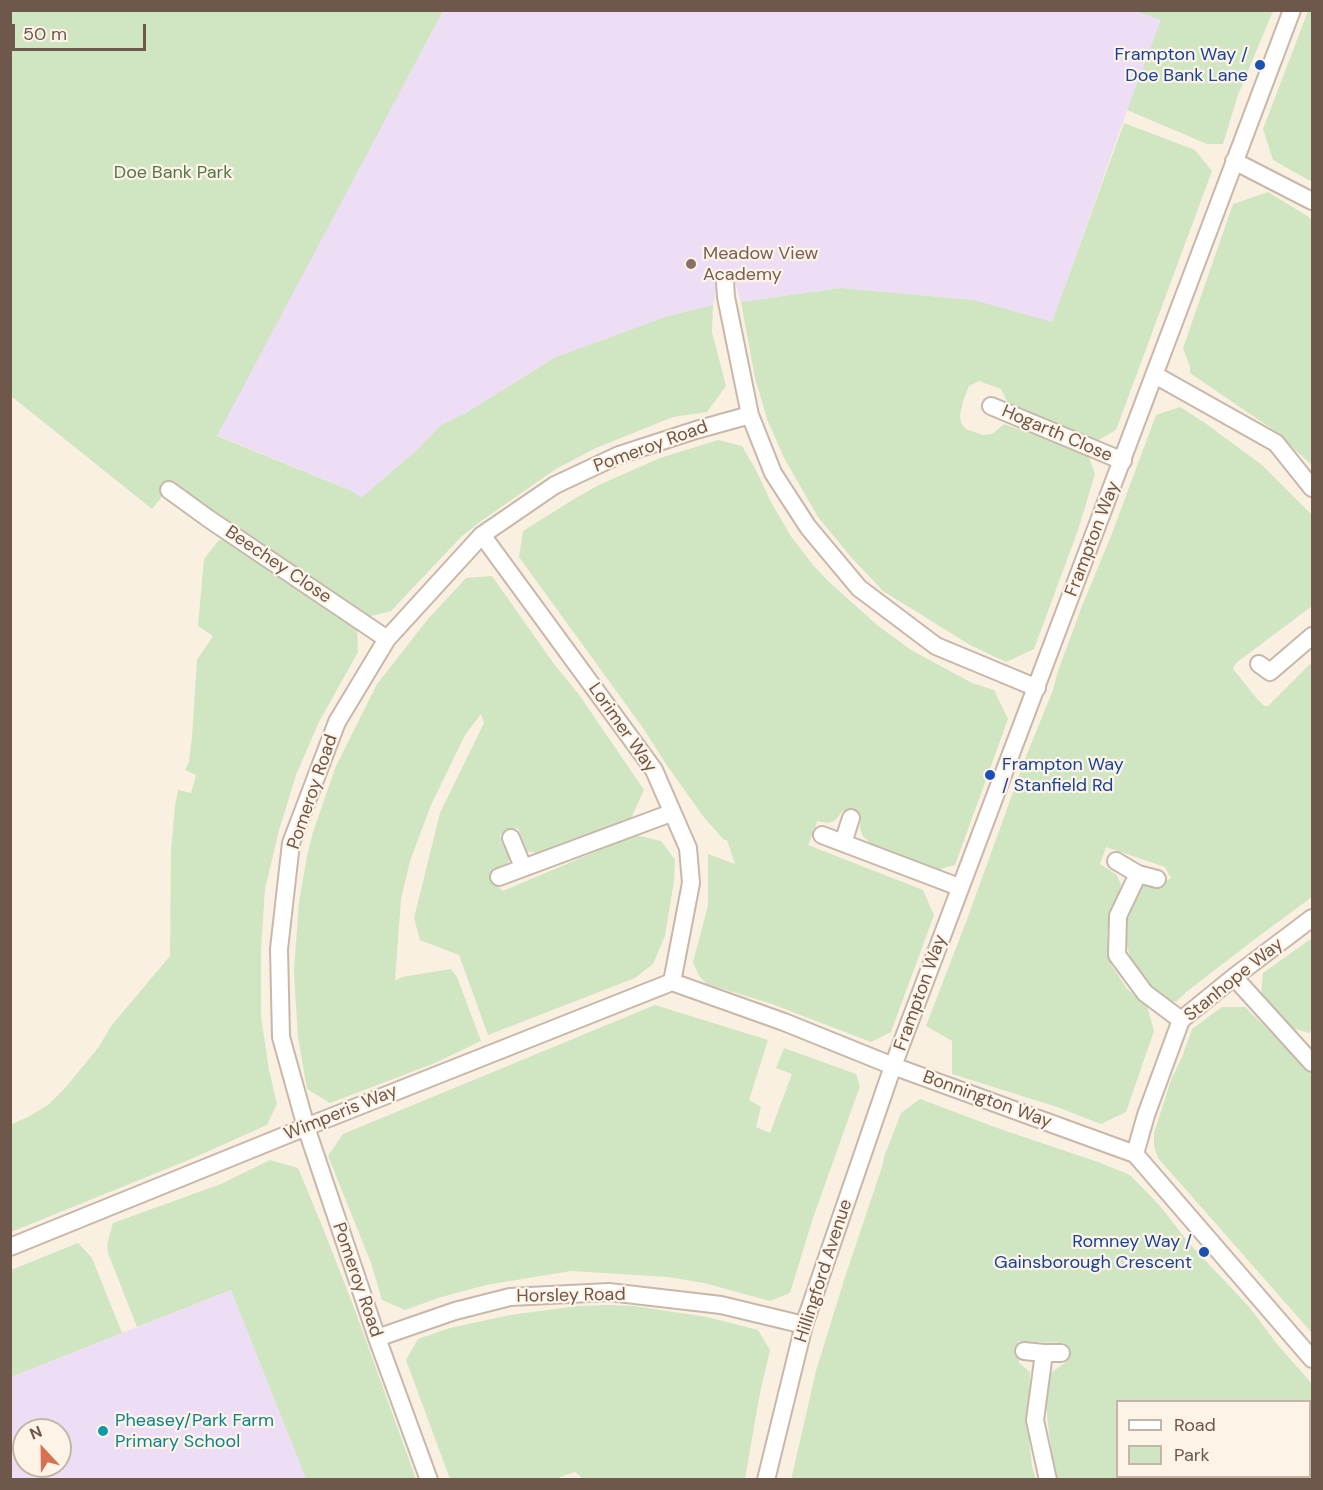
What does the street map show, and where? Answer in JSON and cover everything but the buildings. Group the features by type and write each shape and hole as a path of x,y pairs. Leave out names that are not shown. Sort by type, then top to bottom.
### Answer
{"street":[{"name":"Frampton Way","path":"893,1066 1292,10"},
{"path":"1234,162 1312,201"},
{"path":"725,289 750,415 773,473 808,527 859,588 936,646 1037,688"},
{"path":"1155,375 1276,443 1312,488"},
{"name":"Hogarth Close","path":"991,406 1122,461"},
{"name":"Pomeroy Road","path":"429,1479 377,1338 306,1127 281,1037 279,949 291,843 337,722 387,639 482,535 555,485 619,455 750,415"},
{"name":"Beechey Close","path":"169,490 387,639"},
{"name":"Lorimer Way","path":"482,535 654,770 688,848 691,883 672,982"},
{"path":"1268,673 1312,636"},
{"path":"499,877 671,813"},
{"path":"843,843 851,818"},
{"path":"822,835 960,887"},
{"path":"511,838 523,867"},
{"path":"1116,861 1138,874 1157,879"},
{"path":"1138,874 1118,916 1117,955 1145,993 1181,1020"},
{"name":"Stanhope Way","path":"1135,1154 1146,1115 1181,1020 1234,976 1312,918"},
{"path":"1234,976 1309,1053"},
{"name":"Wimperis Way","path":"10,1247 672,982"},
{"name":"Bonnington Way","path":"672,982 1135,1154"},
{"name":"Hillingford Avenue","path":"766,1479 804,1325 893,1066"},
{"path":"1135,1154 1312,1359"},
{"name":"Horsley Road","path":"377,1338 455,1311 510,1296 609,1292 721,1305 804,1325"},
{"path":"1024,1351 1061,1353"},
{"path":"1044,1353 1035,1420 1048,1479"}],"shaded area":[{"name":"Meadow View Academy","path":"1136,10 1162,19 1127,110 1052,323 974,300 841,288 741,302 735,282 718,281 713,305 665,317 556,357 464,414 441,425 417,450 360,499 354,492 216,435 443,11"},
{"path":"231,1290 306,1479 11,1480 11,1377"}],"green space":[{"name":"Doe Bank Park","path":"10,11 443,11 217,436 354,492 361,498 417,450 441,425 464,414 556,357 665,317 713,305 712,332 726,386 707,412 673,417 596,448 556,469 461,537 391,611 367,617 173,483 152,509 11,396"},
{"path":"1136,11 1273,11 1238,95 1223,144 1207,144 1127,110 1161,20"},
{"path":"1308,11 1312,11 1312,182 1273,160 1263,129"},
{"path":"1124,123 1195,150 1212,171 1116,430 1095,442 1010,408 1001,389 979,381 969,386 963,401 960,416 961,423 966,429 983,435 992,434 1004,424 1051,440 1089,457 1095,474 1078,530 1034,649 1006,662 970,645 883,591 818,517 784,458 767,419 755,378 741,302 841,288 974,300 1052,322"},
{"path":"1268,192 1312,219 1312,465 1272,429 1190,373 1183,348 1233,204"},
{"path":"1180,407 1262,465 1312,515 1312,606 1236,663 1233,669 1258,700 1264,706 1268,706 1312,662 1312,897 1176,1002 1165,999 1150,988 1131,961 1125,937 1125,924 1133,899 1141,886 1147,883 1157,887 1171,878 1165,867 1106,847 1100,864 1117,875 1121,885 1107,932 1110,963 1127,989 1147,1006 1154,1031 1126,1112 1101,1124 1057,1107 952,1074 952,1041 926,1026 1053,690 1082,606 1156,415"},
{"path":"718,440 742,446 790,535 828,581 877,625 911,650 972,683 994,690 1008,719 955,865 929,872 875,848 862,835 861,818 843,811 834,821 827,823 817,821 808,845 923,890 934,915 891,1032 871,1042 772,1004 707,984 699,976 693,962 708,906 708,854 735,864 727,840 724,840 703,816 643,728 519,557 523,531 579,496 660,458"},
{"path":"219,540 231,540 357,629 358,652 319,722 296,775 279,830 265,889 261,950 261,1017 277,1104 267,1125 191,1159 11,1232 10,1125 48,1105 66,1087 98,1048 112,1025 170,956 171,851 175,806 178,790 191,793 196,775 185,770 189,762 192,737 197,660 213,636 198,626 204,559"},
{"path":"492,576 554,664 580,696 644,790 631,818 540,854 527,851 518,828 500,835 510,860 501,871 493,875 497,886 503,891 635,835 661,841 675,860 665,936 653,964 635,978 488,1035 459,955 420,940 414,918 440,813 484,723 481,714 465,735 431,805 410,861 401,899 395,981 402,977 451,969 457,977 481,1041 435,1063 330,1103 307,1089 298,1037 295,991 294,970 299,902 313,832 336,766 377,684 428,619 466,578"},
{"path":"1312,938 1312,1029 1309,1033 1292,1028 1261,996 1263,973"},
{"path":"655,1005 768,1040 749,1100 761,1107 756,1127 770,1133 792,1074 776,1068 784,1048 856,1074 860,1086 813,1218 790,1293 770,1301 704,1283 668,1277 571,1271 486,1285 405,1310 382,1300 371,1263 328,1156 343,1134"},
{"path":"1222,1007 1245,1007 1312,1073 1312,1333 1158,1158 1154,1147 1154,1133 1171,1080 1192,1029"},
{"path":"920,1099 1130,1175 1250,1308 1277,1344 1312,1384 1311,1430 1311,1400 1116,1400 1116,1478 1257,1478 1057,1479 1045,1395 1049,1374 1065,1363 1066,1350 1064,1343 1018,1341 1019,1363 1030,1372 1028,1426 1032,1467 1036,1479 791,1480 816,1371 884,1157 901,1113"},
{"path":"270,1160 298,1168 356,1313 416,1479 306,1479 231,1290 137,1327 108,1253 107,1245 113,1223 221,1184"},
{"path":"78,1243 92,1258 122,1333 11,1377 11,1270"},
{"path":"579,1306 634,1306 707,1317 758,1330 770,1350 745,1479 581,1480 575,1472 559,1479 450,1479 406,1360 418,1339 450,1328 510,1315"}],"place":[{"name":"Frampton Way / Doe Bank Lane","path":"1260,65"},
{"name":"Meadow View Academy","path":"691,264"},
{"name":"Frampton Way / Stanfield Rd","path":"990,775"},
{"name":"Romney Way / Gainsborough Crescent","path":"1204,1252"},
{"name":"Pheasey/Park Farm Primary School","path":"103,1431"}]}
